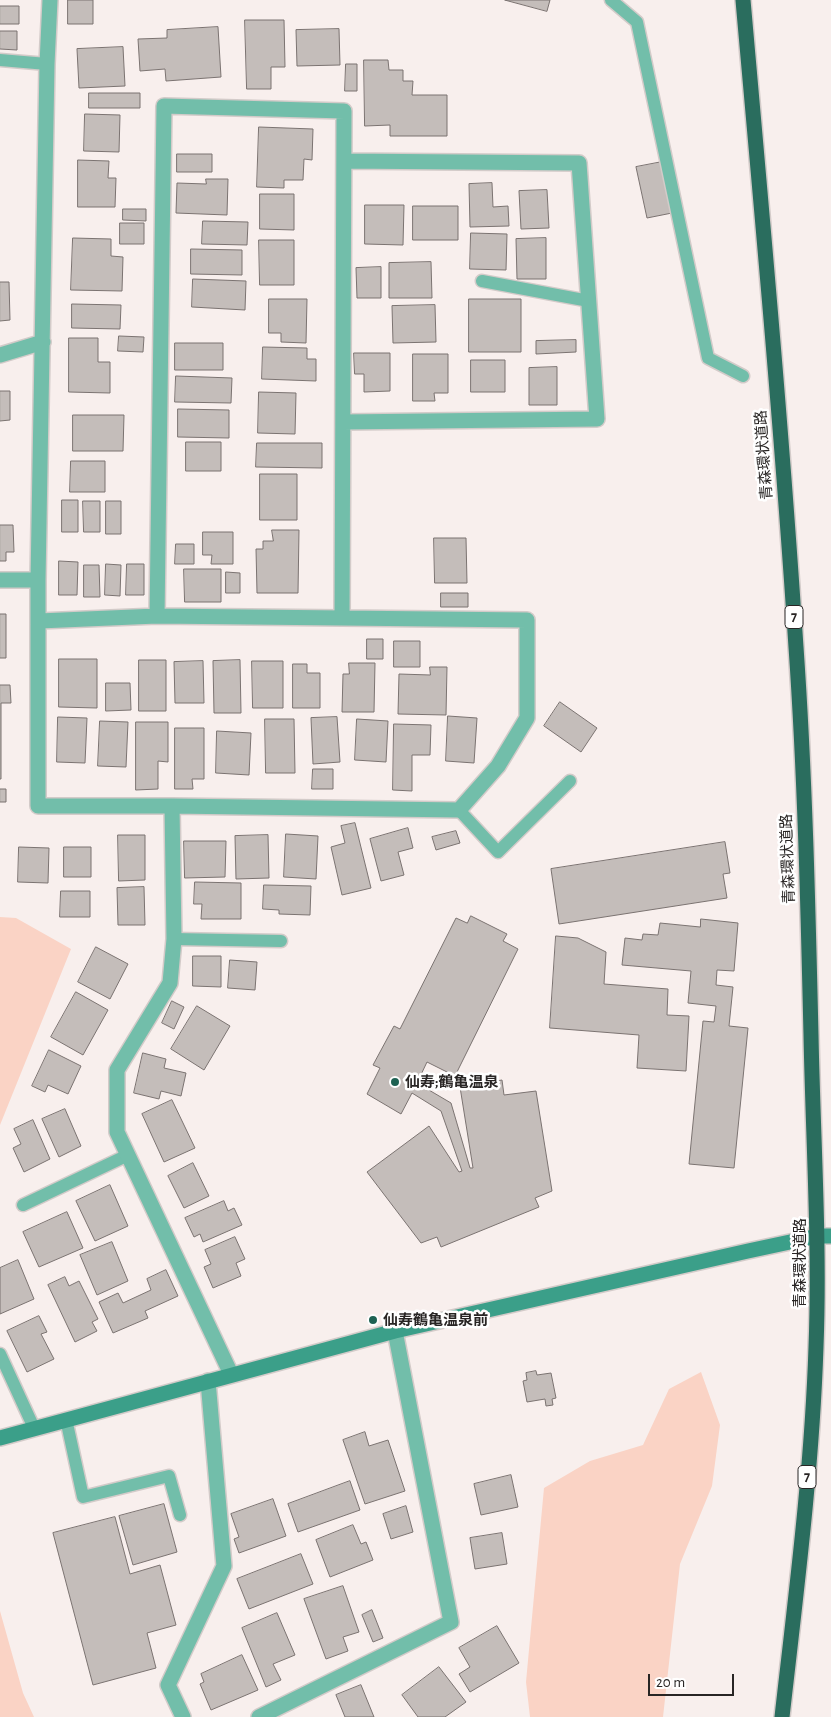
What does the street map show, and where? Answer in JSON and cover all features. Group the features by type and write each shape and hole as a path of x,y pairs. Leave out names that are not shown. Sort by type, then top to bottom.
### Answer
{"highway":[{"name":"青森環状道路","path":"743,0 771,320 796,649 807,860 812,1062 825,1236 809,1462 782,1717"}],"street":[{"path":"39,621 157,616 527,620 527,718 498,766 459,810 38,806 38,580 47,64 50,0"},
{"path":"157,616 164,106 344,111 342,618"},
{"path":"343,422 597,419 579,163 344,161"},
{"path":"0,356 43,342"},
{"path":"0,580 38,580"},
{"path":"172,806 174,939 170,983 117,1070 117,1132 231,1374"},
{"path":"0,1438 395,1331 825,1236"},
{"path":"259,1717 451,1622 395,1331"},
{"path":"183,1717 168,1685 224,1566 208,1381"}],"lane":[{"path":"611,0 638,22 708,358 743,376"},
{"path":"0,60 47,64"},
{"path":"482,282 589,301"},
{"path":"459,810 498,852 570,781"},
{"path":"174,939 281,941"},
{"path":"23,1205 128,1155"},
{"path":"0,1354 34,1428"},
{"path":"66,1419 83,1497 169,1476 180,1515"}],"shaded area":[{"path":"0,917 16,918 71,949 0,1125"},
{"path":"701,1372 720,1425 712,1486 680,1564 663,1717 530,1717 526,1682 544,1488 590,1461 643,1445 669,1389"},
{"path":"0,1611 23,1693 34,1717 0,1717"}],"building":[{"path":"68,0 93,0 93,24 68,24"},
{"path":"505,0 550,0 547,11"},
{"path":"0,6 19,6 19,24 0,24"},
{"path":"245,20 284,20 285,67 271,67 271,89 247,89"},
{"path":"218,27 221,77 166,81 165,69 140,71 138,39 167,38 167,30"},
{"path":"339,29 340,65 297,66 296,30"},
{"path":"0,31 17,31 17,50 0,49"},
{"path":"123,47 125,86 79,88 77,49"},
{"path":"364,60 388,60 389,70 403,70 403,81 413,81 412,95 447,95 447,136 390,136 390,125 365,126"},
{"path":"346,64 357,64 357,91 345,91"},
{"path":"89,93 140,93 140,108 89,108"},
{"path":"85,114 120,115 119,152 84,151"},
{"path":"259,127 313,129 312,160 304,159 303,180 284,180 284,188 257,187"},
{"path":"177,154 212,154 212,172 177,172"},
{"path":"78,160 109,161 108,178 116,178 115,207 78,207"},
{"path":"662,162 672,213 647,218 636,167"},
{"path":"206,179 228,179 227,215 176,213 177,183 206,184"},
{"path":"492,183 493,207 508,206 509,226 470,227 469,184"},
{"path":"547,190 549,228 521,229 519,191"},
{"path":"260,194 294,194 294,230 260,229"},
{"path":"365,205 404,205 403,245 365,244"},
{"path":"413,206 458,206 458,240 413,240"},
{"path":"123,209 146,209 146,221 123,220"},
{"path":"203,221 248,222 247,245 202,244"},
{"path":"120,223 144,223 144,244 120,244"},
{"path":"471,233 507,234 506,270 470,269"},
{"path":"73,238 111,239 111,256 123,257 122,291 71,290"},
{"path":"546,238 546,279 517,279 516,239"},
{"path":"259,240 294,240 294,285 260,285"},
{"path":"191,249 242,250 242,275 191,274"},
{"path":"431,262 432,298 389,298 389,263"},
{"path":"381,267 381,298 357,298 356,268"},
{"path":"193,279 246,281 245,310 192,307"},
{"path":"0,282 9,282 10,320 0,321"},
{"path":"269,299 307,299 306,343 281,342 281,333 269,333"},
{"path":"469,299 521,299 521,352 469,352"},
{"path":"72,304 121,305 120,329 72,328"},
{"path":"435,305 436,342 393,343 392,306"},
{"path":"119,336 144,337 143,352 118,351"},
{"path":"69,338 98,338 98,362 110,362 110,393 69,392"},
{"path":"576,340 576,352 536,354 536,341"},
{"path":"175,343 223,343 223,370 175,370"},
{"path":"263,347 307,348 307,359 316,359 316,381 262,379"},
{"path":"354,353 390,353 390,391 364,392 364,374 355,374"},
{"path":"413,354 448,354 448,393 434,393 435,401 413,401"},
{"path":"471,360 505,360 505,392 471,392"},
{"path":"557,367 557,405 529,405 529,368"},
{"path":"176,376 232,378 231,403 175,402"},
{"path":"0,391 10,391 10,420 0,421"},
{"path":"259,392 296,393 295,434 258,433"},
{"path":"178,409 229,410 229,438 178,437"},
{"path":"73,415 124,415 123,451 73,451"},
{"path":"186,442 221,442 221,471 186,471"},
{"path":"257,443 322,443 322,468 256,467"},
{"path":"71,461 105,461 105,492 70,492"},
{"path":"260,474 297,474 297,520 260,520"},
{"path":"62,500 78,500 78,532 62,532"},
{"path":"83,501 100,501 100,532 84,532"},
{"path":"106,501 121,501 121,534 106,534"},
{"path":"0,525 13,525 14,552 6,552 6,561 0,561"},
{"path":"272,530 299,530 298,593 257,593 256,549 263,549 263,541 273,541"},
{"path":"203,532 233,532 233,564 211,564 212,555 203,555"},
{"path":"434,538 466,538 467,583 435,583"},
{"path":"176,544 194,544 194,564 175,564"},
{"path":"59,561 78,562 77,595 59,595"},
{"path":"106,564 121,565 120,596 105,595"},
{"path":"127,564 144,564 144,595 126,595"},
{"path":"84,565 99,565 100,597 84,597"},
{"path":"184,569 221,569 221,602 185,602"},
{"path":"226,572 240,573 240,593 226,593"},
{"path":"441,593 468,593 468,607 441,607"},
{"path":"0,614 6,614 6,658 0,658"},
{"path":"367,639 383,639 383,659 367,659"},
{"path":"394,641 420,641 420,667 394,667"},
{"path":"59,659 97,659 97,708 59,707"},
{"path":"139,660 166,660 166,711 139,711"},
{"path":"240,660 241,713 214,713 213,661"},
{"path":"203,661 204,703 175,703 174,662"},
{"path":"252,661 283,661 283,708 253,708"},
{"path":"349,663 375,663 374,712 342,712 343,674 349,674"},
{"path":"293,664 307,664 307,673 320,673 320,708 293,708"},
{"path":"430,667 447,667 446,715 398,714 399,674 430,675"},
{"path":"106,683 130,683 131,710 106,711"},
{"path":"0,685 10,685 11,703 1,703 1,779 0,779"},
{"path":"560,702 597,728 581,752 544,726"},
{"path":"448,716 477,718 474,763 446,761"},
{"path":"58,717 87,718 85,763 57,762"},
{"path":"337,717 340,762 313,764 311,718"},
{"path":"265,719 294,719 295,773 266,773"},
{"path":"357,719 388,721 386,762 355,760"},
{"path":"100,721 128,722 126,767 98,766"},
{"path":"136,722 168,722 168,762 158,761 158,789 136,790"},
{"path":"394,724 431,725 430,755 412,755 412,791 393,790"},
{"path":"175,728 204,728 204,779 192,779 193,789 175,789"},
{"path":"217,731 251,733 249,775 216,773"},
{"path":"313,769 333,769 333,789 312,789"},
{"path":"0,789 6,789 6,802 0,802"},
{"path":"355,823 371,888 342,895 331,847 345,843 341,826"},
{"path":"408,828 413,848 398,852 404,875 381,881 370,839"},
{"path":"456,831 460,843 436,850 432,837"},
{"path":"286,834 318,836 316,879 284,877"},
{"path":"118,835 145,835 145,880 119,881"},
{"path":"268,835 269,878 236,879 235,836"},
{"path":"184,841 226,841 225,877 185,878"},
{"path":"725,842 730,873 723,874 727,898 559,924 551,869"},
{"path":"19,847 49,848 48,883 18,882"},
{"path":"64,847 91,847 91,877 64,877"},
{"path":"195,882 241,883 241,919 201,919 202,904 194,904"},
{"path":"264,885 311,886 310,915 279,914 279,910 263,909"},
{"path":"144,887 145,925 118,925 117,888"},
{"path":"61,891 90,891 90,917 60,917"},
{"name":"仙寿;鶴亀温泉","path":"471,916 507,934 503,941 518,949 455,1076 427,1062 417,1083 451,1103 470,1168 473,1168 460,1087 502,1080 504,1095 536,1091 552,1191 535,1198 539,1207 441,1247 437,1237 421,1243 367,1172 429,1126 459,1172 462,1171 441,1111 412,1093 401,1114 367,1094 380,1068 373,1065 394,1026 400,1029 456,918 467,923"},
{"path":"701,919 738,923 734,971 717,970 716,985 733,987 729,1026 748,1028 734,1168 689,1164 703,1021 714,1022 716,1006 688,1003 691,971 622,965 625,938 642,940 643,934 658,935 660,923 700,927"},
{"path":"556,936 578,938 606,952 604,984 668,989 667,1015 689,1016 686,1071 637,1068 639,1035 550,1028"},
{"path":"96,947 128,964 110,999 78,982"},
{"path":"193,956 221,956 221,987 193,986"},
{"path":"230,960 257,962 255,990 228,988"},
{"path":"76,992 108,1010 83,1055 51,1037"},
{"path":"172,1001 184,1007 174,1029 162,1023"},
{"path":"197,1006 230,1026 204,1070 171,1049"},
{"path":"49,1050 81,1066 68,1094 48,1085 45,1092 32,1086"},
{"path":"143,1053 166,1059 164,1068 186,1073 181,1096 161,1091 159,1099 134,1093"},
{"path":"172,1100 195,1148 164,1162 142,1114"},
{"path":"65,1109 81,1146 59,1157 42,1119"},
{"path":"33,1120 50,1159 24,1172 13,1148 21,1144 14,1129"},
{"path":"193,1163 209,1196 184,1208 168,1176"},
{"path":"110,1185 128,1226 95,1241 76,1201"},
{"path":"224,1201 228,1211 234,1208 242,1225 203,1242 200,1234 194,1237 185,1218"},
{"path":"67,1212 83,1248 39,1267 23,1232"},
{"path":"235,1237 245,1259 236,1263 241,1276 213,1288 204,1267 211,1264 205,1250"},
{"path":"112,1242 128,1281 97,1295 80,1255"},
{"path":"18,1260 34,1299 0,1314 0,1268"},
{"path":"166,1270 178,1296 145,1311 148,1318 113,1333 99,1302 118,1293 123,1303 151,1290 147,1279"},
{"path":"65,1277 69,1286 79,1281 98,1319 92,1322 97,1331 75,1342 48,1285"},
{"path":"39,1316 47,1332 41,1334 54,1359 27,1372 7,1331"},
{"path":"536,1371 537,1375 551,1373 556,1398 552,1399 553,1405 546,1406 545,1399 527,1402 523,1381 527,1380 526,1373"},
{"path":"365,1432 369,1446 388,1440 405,1491 365,1504 343,1440"},
{"path":"511,1475 518,1507 481,1515 474,1484"},
{"path":"350,1481 360,1510 298,1532 288,1504"},
{"path":"273,1499 286,1536 239,1553 234,1539 239,1537 231,1514"},
{"path":"164,1504 177,1552 133,1565 119,1516"},
{"path":"406,1506 413,1532 391,1539 383,1514"},
{"path":"115,1517 130,1574 160,1565 176,1625 147,1633 156,1668 93,1685 53,1533"},
{"path":"353,1525 361,1544 366,1542 373,1560 330,1577 316,1540"},
{"path":"502,1533 507,1564 475,1569 470,1538"},
{"path":"301,1554 313,1584 249,1609 237,1579"},
{"path":"343,1586 359,1632 343,1637 348,1651 326,1659 304,1599"},
{"path":"372,1610 383,1638 373,1642 362,1615"},
{"path":"277,1613 295,1655 273,1664 281,1680 266,1687 242,1628"},
{"path":"497,1626 519,1663 470,1692 459,1674 470,1667 459,1648"},
{"path":"242,1655 258,1690 211,1710 200,1684 204,1682 201,1674"},
{"path":"439,1667 466,1702 445,1717 418,1717 402,1695"},
{"path":"361,1685 374,1717 345,1717 336,1695"}],"place":[{"name":"仙寿;鶴亀温泉","path":"395,1082"},
{"name":"仙寿鶴亀温泉前","path":"373,1320"}]}
